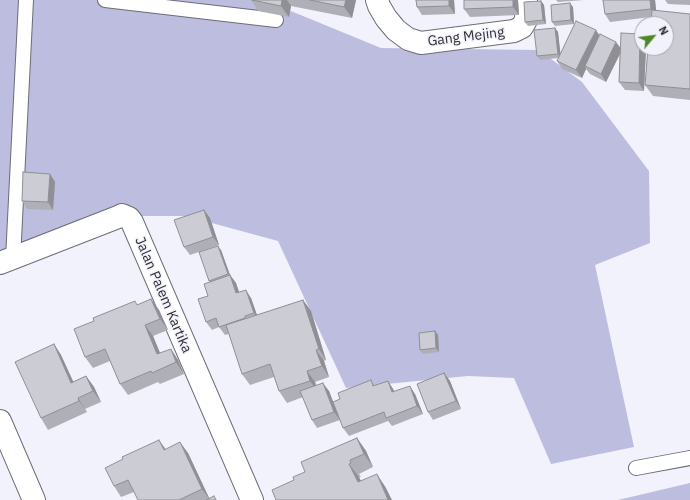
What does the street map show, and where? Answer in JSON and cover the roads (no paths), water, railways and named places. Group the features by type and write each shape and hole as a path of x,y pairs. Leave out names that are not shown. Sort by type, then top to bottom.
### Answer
{"street":[{"name":"Gang Mejing","path":"377,0 386,18 396,30 408,39 422,42 514,31 522,27 526,20 526,0"},
{"name":"Jalan Palem Kartika","path":"7,261 118,216 122,215 129,218 252,500"},
{"path":"0,421 34,500"}],"lane":[{"path":"7,261 26,0"},
{"path":"105,0 276,20"},
{"path":"636,468 690,458"}]}
